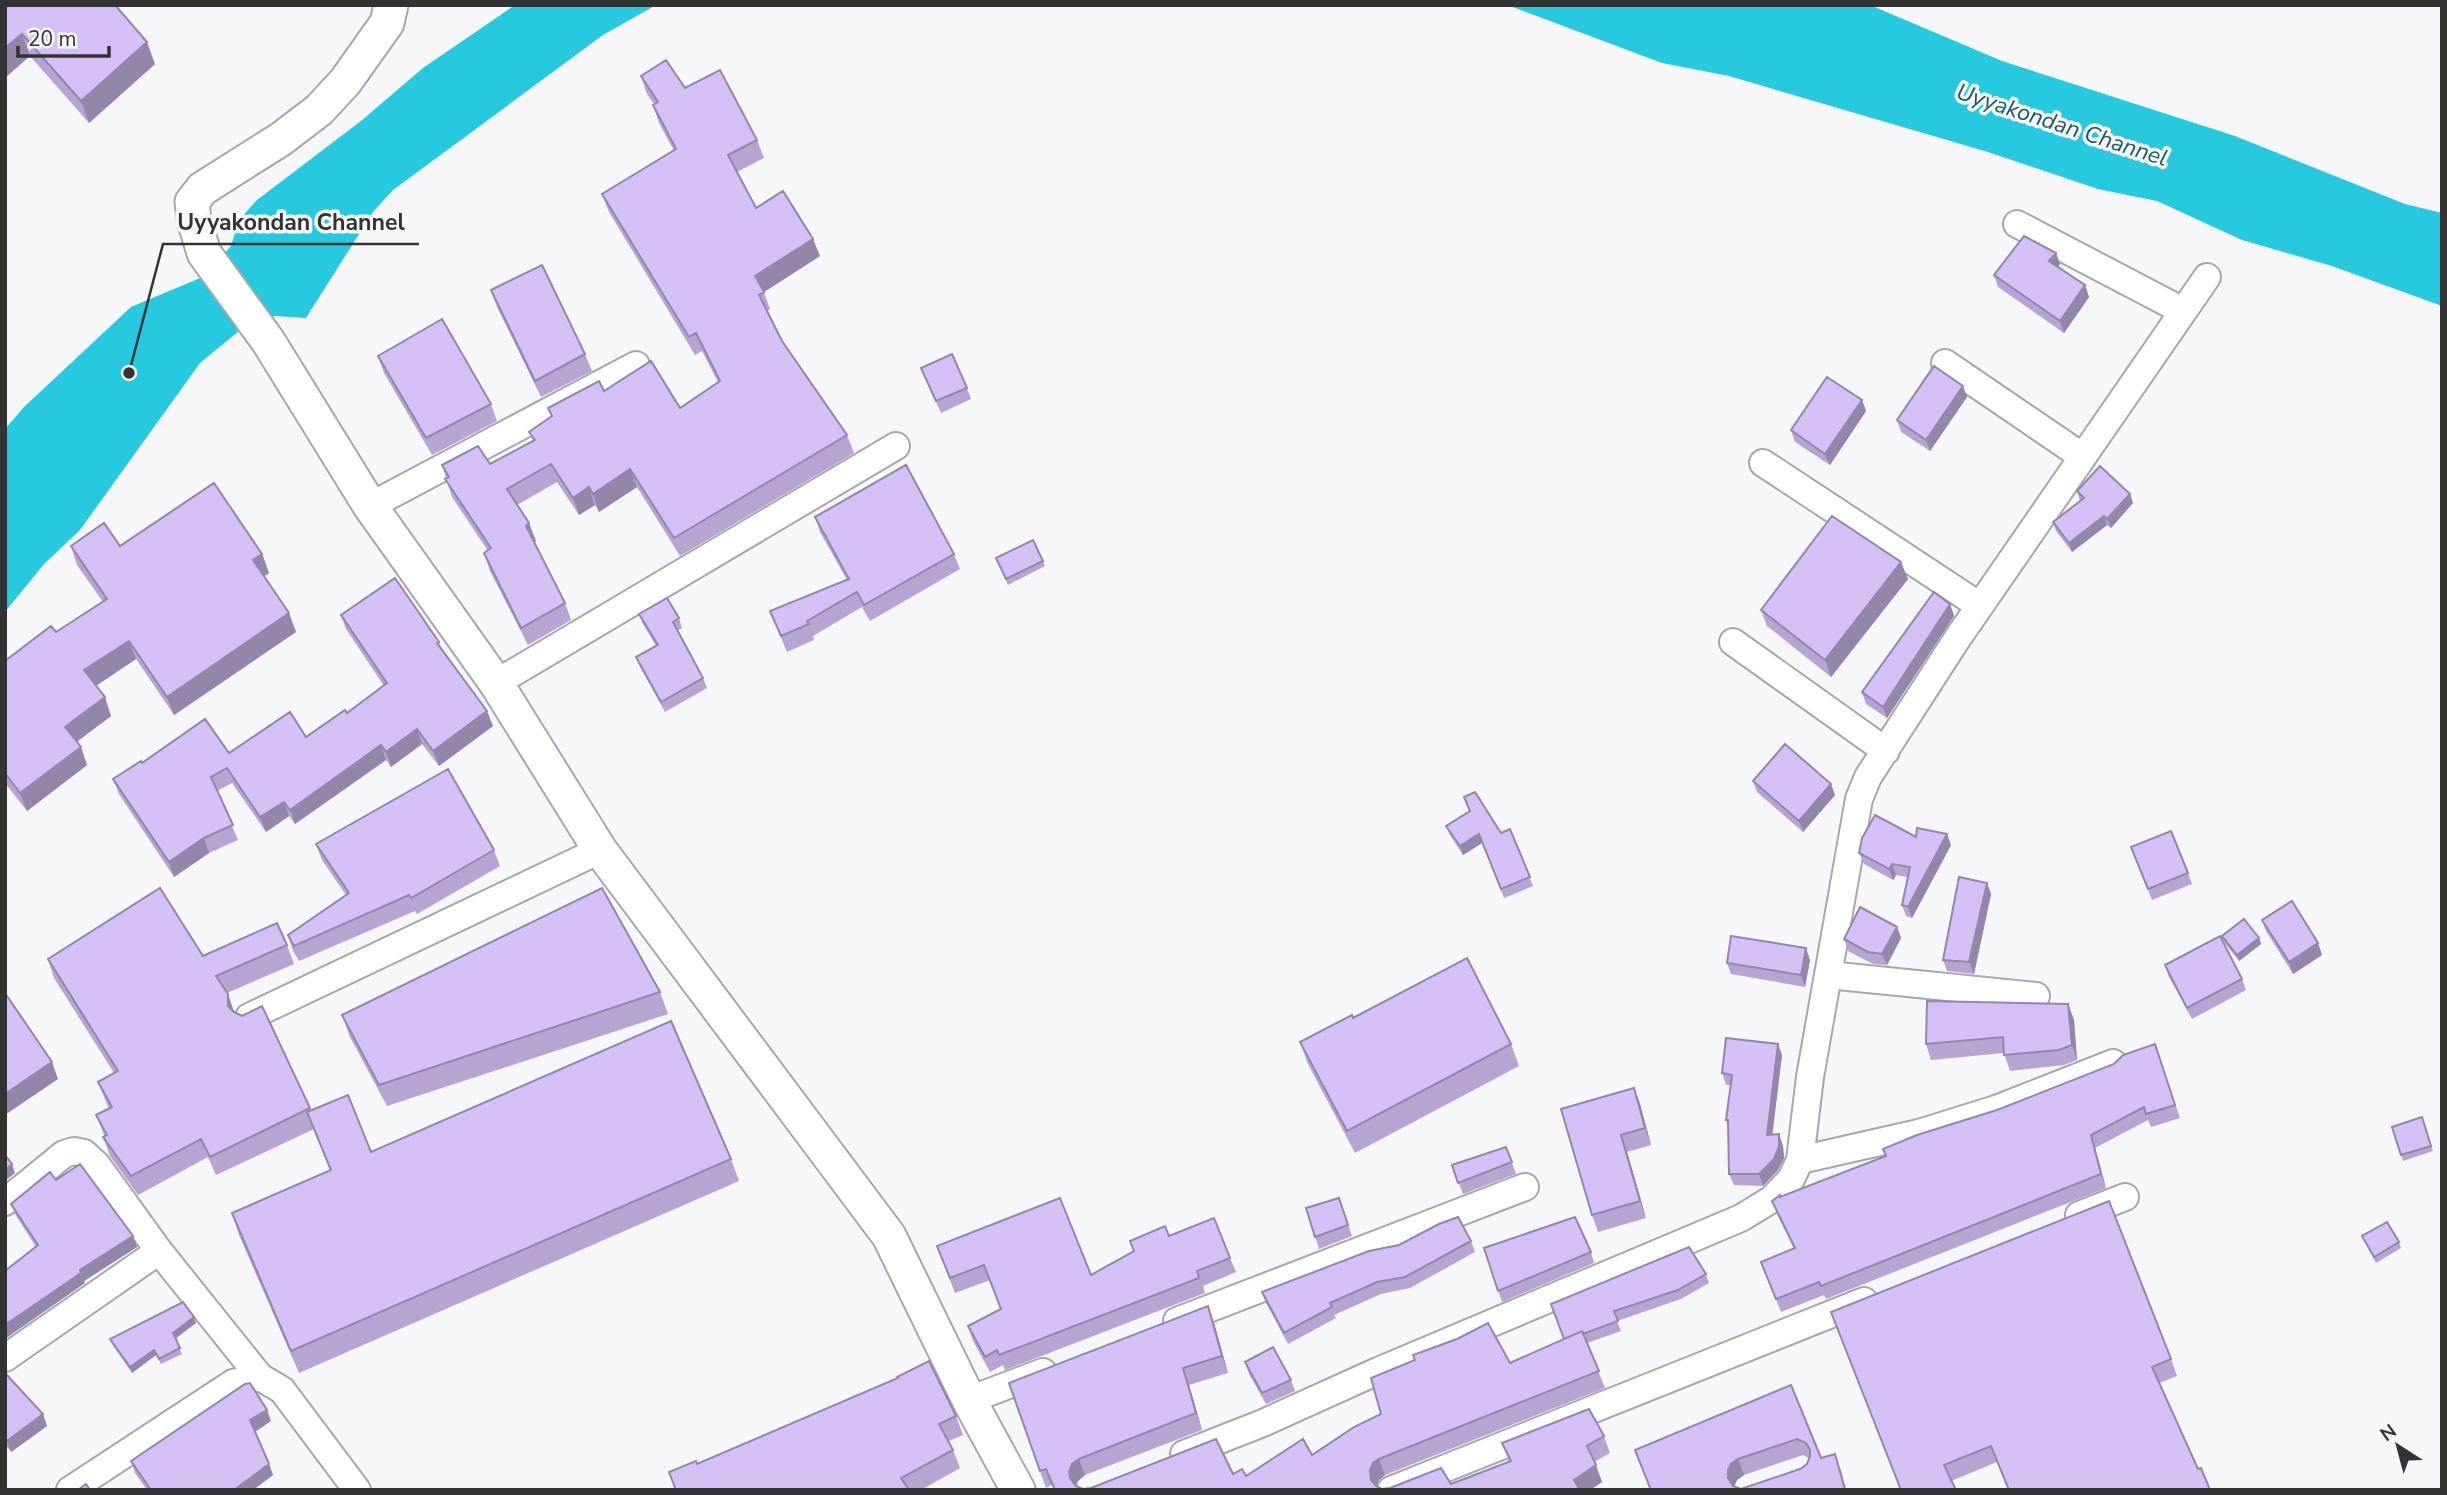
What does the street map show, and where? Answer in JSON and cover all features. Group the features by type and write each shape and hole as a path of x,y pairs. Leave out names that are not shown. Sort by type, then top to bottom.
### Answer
{"street":[{"path":"391,5 387,23 345,82 318,110 281,139 202,189 192,202 194,220 204,253 268,341 370,506 496,683 600,850 889,1236 969,1400 1018,1490"},
{"path":"2017,224 2183,312"},
{"path":"1165,1461 1263,1423 1390,1366 1741,1218 1772,1199 1791,1179 1800,1160 1810,1077 1859,799 1868,777 1980,606 2207,277"},
{"path":"1945,363 2083,457"},
{"path":"370,506 636,365"},
{"path":"496,683 896,446"},
{"path":"1763,463 1980,606"},
{"path":"1733,642 1886,751"},
{"path":"249,1017 600,850"},
{"path":"1828,975 2036,996"},
{"path":"1800,1160 1919,1133 1996,1108 2113,1063"},
{"path":"5,1202 64,1154 74,1151 84,1153 97,1165 159,1251 260,1377 282,1390 357,1490"},
{"path":"1150,1331 1525,1187"},
{"path":"2060,1223 2125,1197"},
{"path":"5,1358 159,1251"},
{"path":"1391,1490 1891,1290"},
{"path":"969,1400 1060,1366"},
{"path":"71,1490 233,1383 260,1377"}],"water":[{"path":"515,5 656,5 603,35 393,190 373,212 306,318 275,316 239,331 200,363 80,530 44,564 5,612 5,429 24,407 131,307 205,276 231,246 239,220 257,200 361,121 423,68"},
{"path":"1507,5 1870,5 2002,61 2235,136 2405,204 2442,213 2442,306 2332,266 2242,240 2157,201 2098,189 1988,152 1729,76 1662,63"}],"building":[{"path":"5,5 115,5 147,42 81,101 22,34 5,48"},
{"path":"666,60 685,88 720,70 757,140 728,155 756,208 783,191 813,239 755,276 764,292 759,295 782,341 847,435 674,538 630,469 593,494 589,487 573,498 551,464 507,489 529,523 526,526 565,603 521,628 484,553 491,548 445,479 449,477 442,465 478,446 490,464 535,440 529,432 552,416 548,408 599,381 604,391 651,361 680,408 720,381 696,333 689,337 602,194 676,149 653,105 658,102 641,76"},
{"path":"2024,236 2056,253 2049,261 2085,285 2060,321 1994,275"},
{"path":"542,265 585,354 535,381 491,290"},
{"path":"442,319 491,404 426,438 378,356"},
{"path":"952,354 967,388 936,401 921,368"},
{"path":"1934,366 1963,386 1926,440 1897,420"},
{"path":"1827,377 1862,400 1825,454 1791,430"},
{"path":"906,465 954,554 864,605 857,592 807,621 809,624 781,636 770,611 849,579 815,517"},
{"path":"2100,466 2130,494 2107,519 2104,516 2069,543 2053,522 2084,498 2077,491"},
{"path":"214,483 262,554 253,560 289,613 167,697 129,641 84,670 105,697 65,727 81,747 20,793 5,773 5,661 51,626 56,632 107,599 71,546 104,523 120,546"},
{"path":"1832,516 1901,562 1825,660 1761,610"},
{"path":"1033,540 1043,561 1006,579 996,558"},
{"path":"395,578 439,642 437,643 487,711 433,751 417,729 386,752 381,745 290,810 284,802 260,817 227,768 211,777 233,825 204,838 169,862 113,779 141,761 142,763 205,719 229,753 290,712 306,737 345,710 347,713 387,683 341,615"},
{"path":"1934,592 1950,604 1883,707 1862,692"},
{"path":"667,598 679,618 673,622 703,678 661,702 636,657 658,645 639,614"},
{"path":"1785,744 1831,784 1799,821 1753,781"},
{"path":"448,769 494,850 411,898 409,895 294,946 288,935 349,893 316,844"},
{"path":"1475,792 1501,833 1510,829 1530,877 1501,889 1479,834 1460,846 1446,826 1470,811 1464,797"},
{"path":"1875,815 1916,837 1917,828 1947,834 1908,907 1902,905 1910,867 1892,864 1889,869 1859,853 1862,838"},
{"path":"2171,831 2188,873 2148,889 2131,847"},
{"path":"1959,877 1987,883 1969,962 1943,960"},
{"path":"160,888 203,956 277,923 287,945 216,976 228,994 228,1006 234,1012 242,1016 262,1006 310,1108 210,1157 201,1139 131,1176 103,1137 107,1135 96,1115 112,1107 98,1082 118,1071 48,959"},
{"path":"602,888 660,992 379,1085 342,1015"},
{"path":"2292,901 2318,943 2289,962 2262,920"},
{"path":"1860,907 1897,927 1882,954 1868,952 1844,939"},
{"path":"2244,919 2259,938 2237,955 2222,936"},
{"path":"1731,936 1806,948 1801,975 1727,963"},
{"path":"2220,936 2242,979 2187,1008 2165,965"},
{"path":"1467,958 1511,1044 1347,1131 1300,1042 1352,1015 1353,1018"},
{"path":"5,993 52,1062 5,1094"},
{"path":"1927,1001 2068,1004 2072,1045 2059,1050 2004,1055 2003,1037 1926,1044"},
{"path":"671,1021 731,1159 291,1351 232,1213 331,1170 307,1112 348,1095 371,1152"},
{"path":"1726,1038 1778,1044 1767,1135 1779,1134 1779,1146 1774,1159 1759,1174 1729,1174 1726,1120 1732,1075 1722,1073"},
{"path":"2155,1044 2175,1105 2146,1114 2144,1107 2091,1135 2101,1174 1821,1286 1819,1282 1776,1299 1761,1262 1795,1248 1772,1201 1780,1195 1886,1156 1883,1149 1917,1135 1997,1110 2114,1064 2123,1055"},
{"path":"1634,1088 1645,1128 1621,1135 1640,1201 1592,1215 1561,1109"},
{"path":"2422,1117 2431,1146 2401,1155 2392,1127"},
{"path":"1506,1147 1512,1162 1458,1183 1452,1165"},
{"path":"5,1155 12,1164 5,1170"},
{"path":"80,1164 133,1236 80,1270 81,1273 5,1325 5,1271 38,1245 11,1204 50,1172 56,1180"},
{"path":"1060,1198 1091,1275 1134,1251 1130,1241 1165,1226 1169,1236 1214,1218 1230,1258 1197,1271 1199,1278 999,1355 997,1350 985,1357 968,1326 1001,1309 984,1265 950,1278 937,1246"},
{"path":"1339,1198 1348,1225 1315,1237 1306,1208"},
{"path":"2109,1201 2171,1359 2152,1367 2210,1490 2009,1490 1991,1446 1944,1465 1956,1490 1901,1490 1831,1312"},
{"path":"1458,1217 1471,1241 1405,1277 1377,1282 1330,1303 1332,1307 1284,1333 1262,1292 1369,1251 1399,1245"},
{"path":"1575,1217 1591,1252 1498,1291 1484,1248"},
{"path":"2387,1222 2399,1242 2374,1257 2362,1236"},
{"path":"1689,1247 1706,1274 1678,1290 1614,1311 1618,1321 1564,1339 1551,1304"},
{"path":"183,1302 194,1317 173,1333 180,1348 159,1359 154,1350 130,1367 110,1339"},
{"path":"1208,1306 1222,1356 1183,1368 1196,1413 1079,1459 1072,1464 1069,1472 1076,1486 1091,1488 1216,1439 1233,1474 1242,1469 1246,1476 1303,1439 1312,1455 1354,1427 1381,1414 1371,1378 1415,1360 1413,1355 1457,1339 1488,1323 1510,1363 1582,1331 1599,1371 1379,1459 1373,1463 1370,1470 1371,1480 1382,1489 1390,1488 1441,1468 1451,1484 1511,1461 1502,1443 1589,1409 1604,1436 1587,1446 1596,1465 1574,1480 1580,1490 1055,1490 1046,1469 1040,1471 1009,1383"},
{"path":"1273,1347 1291,1380 1262,1393 1245,1362"},
{"path":"929,1361 956,1416 939,1424 953,1450 901,1478 909,1490 676,1490 669,1472 696,1461 697,1464 898,1378"},
{"path":"5,1373 43,1414 7,1441 5,1438"},
{"path":"250,1383 267,1410 250,1420 269,1464 234,1490 151,1490 131,1461"},
{"path":"1791,1385 1821,1458 1835,1454 1845,1490 1651,1490 1635,1450","holes":["1797,1439 1806,1443 1810,1456 1807,1464 1800,1469 1741,1489 1733,1486 1728,1478 1731,1464 1738,1459"]},
{"path":"86,1484 90,1490 78,1490"}],"place":[{"name":"Uyyakondan Channel","path":"129,373"}]}
